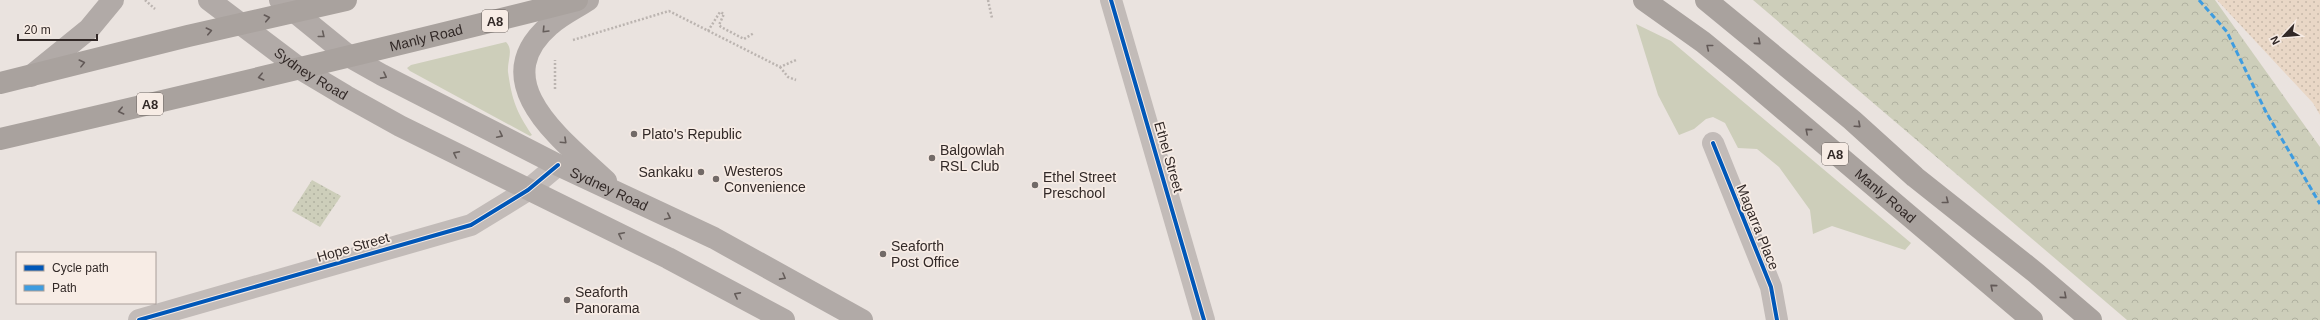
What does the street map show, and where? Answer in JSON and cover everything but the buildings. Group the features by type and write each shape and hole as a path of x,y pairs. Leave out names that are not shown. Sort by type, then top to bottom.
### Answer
{"highway":[{"path":"0,83 240,24 287,6 346,0"},
{"name":"Manly Road","path":"299,68 350,57 577,0"},
{"name":"Manly Road","path":"1644,0 1703,42 1742,74 2032,320"},
{"name":"A8","path":"1706,0 1852,120 1915,177 2036,273 2091,320"},
{"name":"A8","path":"0,139 299,68"}],"main road":[{"path":"31,76 89,29 113,0"},
{"name":"Sydney Road","path":"209,0 299,68 400,126 668,258 784,320"},
{"path":"588,0 550,25 536,39 528,52 525,71 526,85 532,104 545,122 620,194"},
{"name":"Sydney Road","path":"287,6 350,57 558,165 714,238 862,320"}],"street":[{"name":"Ethel Street","path":"1111,0 1204,320"},
{"path":"1722,0 1736,25"},
{"name":"Magarra Place","path":"1713,143 1771,287 1776,320"},
{"name":"Hope Street","path":"139,320 471,225 528,190 558,165"}],"path":[{"path":"145,0 155,9"},
{"path":"988,0 992,18"},
{"path":"569,44 575,39 669,11 780,67 788,77 796,80"},
{"path":"708,31 720,12 724,14 719,25 721,27 744,39 754,33"},
{"path":"555,92 555,60 559,54"},
{"path":"780,67 796,60"}],"green space":[{"path":"1753,0 2215,0 2320,147 2320,320 2127,320"},
{"path":"1636,24 1671,41 1911,243 1905,250 1832,226 1813,234 1810,210 1779,167 1757,149 1738,148 1725,123 1713,117 1706,119 1694,129 1679,135 1658,95"},
{"path":"506,42 510,49 508,72 513,98 518,112 532,135 530,136 407,68 411,65"},
{"path":"312,180 341,196 320,227 292,211"}],"sand":[{"path":"2217,0 2320,0 2320,115 2313,103"}],"marked path":[{"path":"2199,0 2227,32 2266,112 2320,204"}],"cycle path":[{"path":"1111,0 1204,320"},
{"path":"1713,143 1771,287 1777,320"},
{"path":"139,320 471,225 528,190 558,165"}],"place":[{"name":"Plato's Republic","path":"634,134"},
{"name":"Balgowlah RSL Club","path":"932,158"},
{"name":"Sankaku","path":"701,172"},
{"name":"Westeros Convenience","path":"716,179"},
{"name":"Ethel Street Preschool","path":"1035,185"},
{"name":"Seaforth Post Office","path":"883,254"},
{"name":"Seaforth Panorama","path":"567,300"}]}
